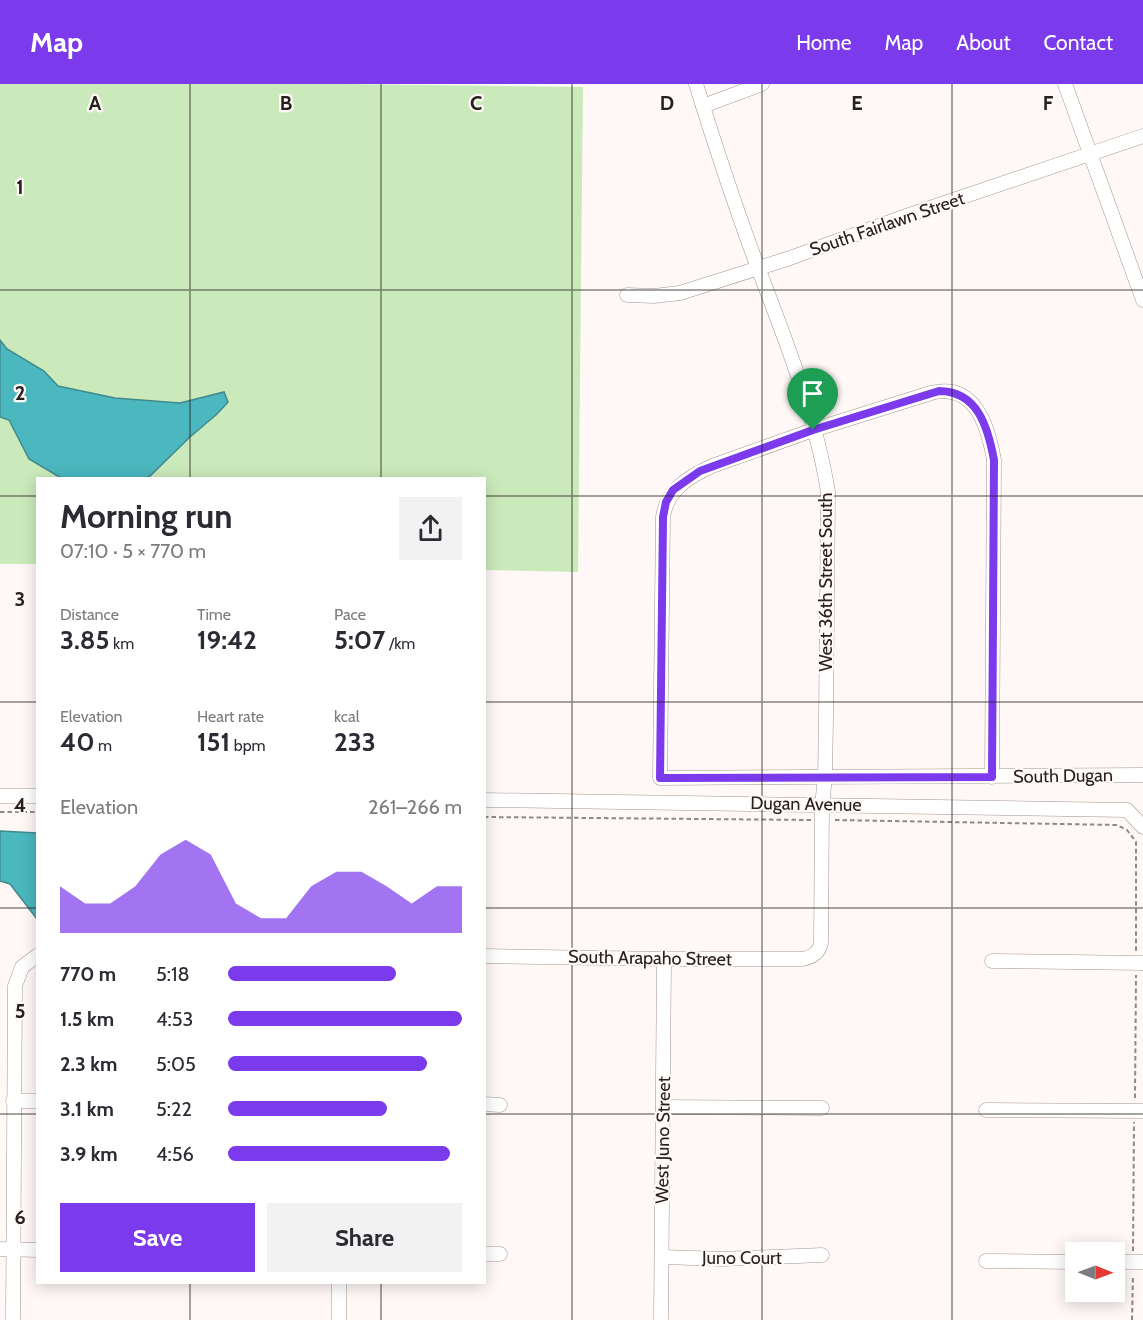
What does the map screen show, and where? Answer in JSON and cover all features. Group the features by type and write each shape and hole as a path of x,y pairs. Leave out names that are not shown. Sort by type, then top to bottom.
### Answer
{"street":[{"name":"West 36th Street South","path":"696,84 758,268 791,355 823,462 829,513 825,778 822,805 821,943 820,950 814,955"},
{"path":"702,105 762,84"},
{"path":"1065,84 1143,300"},
{"name":"South Fairlawn Street","path":"627,295 654,296 680,293 1143,136"},
{"path":"813,430 939,391 948,391 966,398 981,416 990,439 995,473 992,777"},
{"name":"South Dugan","path":"813,430 700,471 680,484 666,502 663,517 660,778 1143,775"},
{"path":"0,796 36,796"},
{"name":"Dugan Avenue","path":"486,800 1127,810 1143,827"},
{"name":"South Arapaho Street","path":"486,956 802,959 814,955"},
{"path":"13,1320 7,1250 14,1004 16,977 22,967 36,956"},
{"name":"West Juno Street","path":"661,1320 664,959"},
{"path":"992,962 1139,963"},
{"path":"13,1101 36,1101"},
{"path":"486,1104 500,1105"},
{"path":"663,1107 822,1108"},
{"path":"986,1110 1139,1112"},
{"path":"7,1250 36,1250"},
{"path":"486,1254 500,1254"},
{"name":"Juno Court","path":"662,1257 747,1258 822,1255"},
{"path":"986,1261 1065,1262"},
{"path":"339,1284 339,1320"}],"path":[{"path":"0,812 36,812"},
{"path":"486,817 1117,825 1127,830 1136,842 1139,963 1138,1262 1132,1320"}],"green space":[{"path":"0,84 583,87 578,572 486,570 486,477 36,477 36,564 0,564"}],"water":[{"path":"0,340 7,349 44,371 58,386 115,398 180,403 224,392 228,402 147,477 59,477 29,459 9,420 0,417"},
{"path":"0,831 36,833 36,918 10,884 0,881"}],"route":[{"path":"939,391 957,393 966,398 981,416 990,439 995,473 992,777 660,778 663,517 666,502 673,490 700,471 813,430 939,391"}]}
